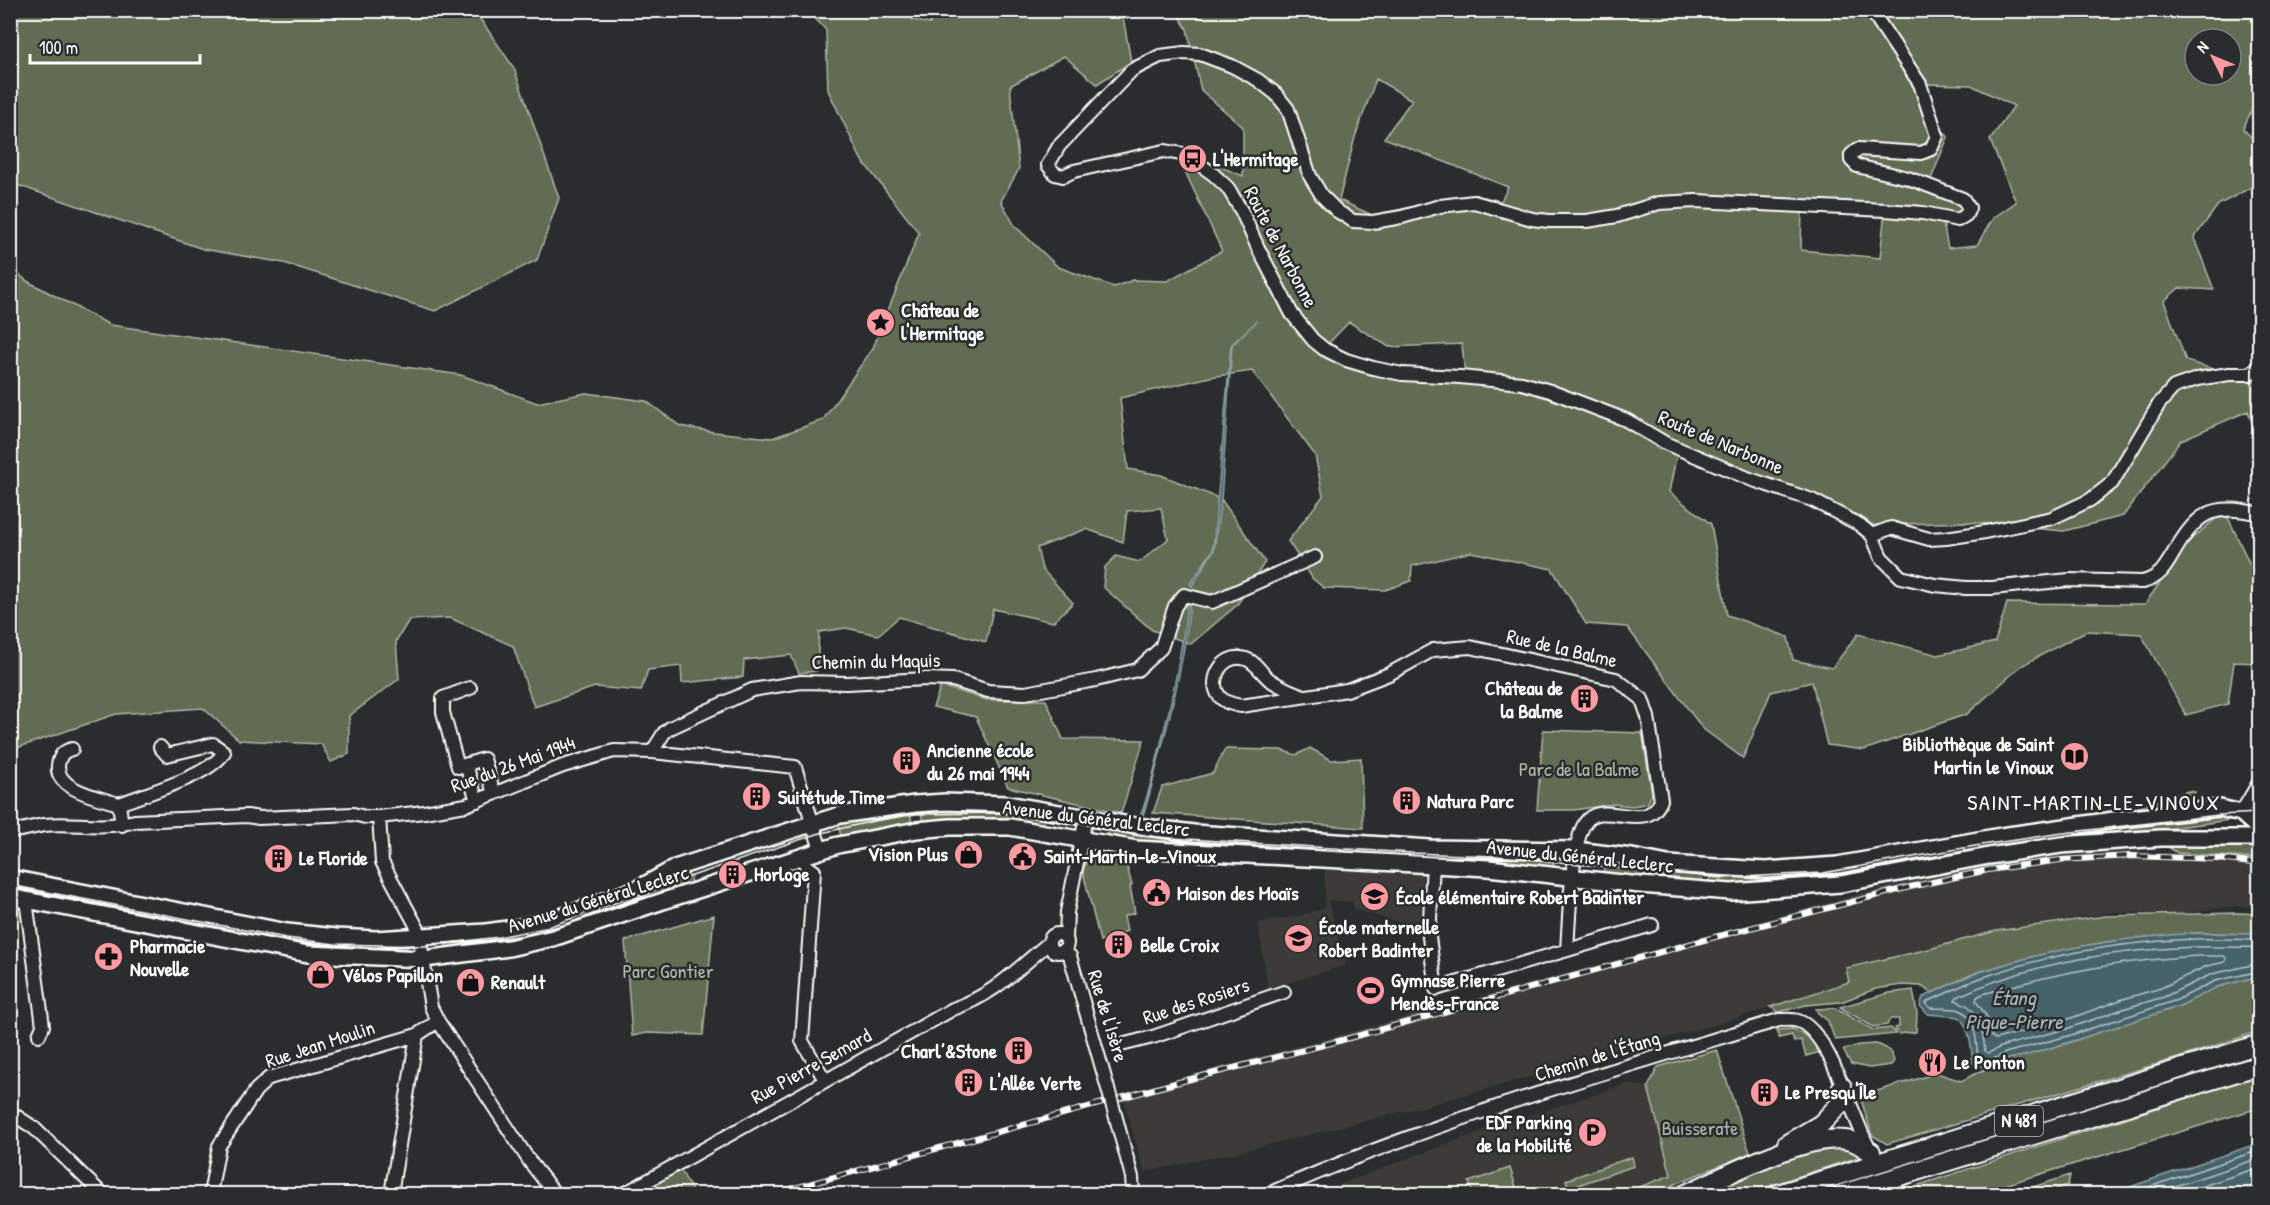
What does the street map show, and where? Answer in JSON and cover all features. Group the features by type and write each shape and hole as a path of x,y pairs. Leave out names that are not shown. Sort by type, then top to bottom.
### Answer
{"highway":[{"name":"N 481","path":"1778,1194 2006,1125 2259,1044"},
{"name":"N 481","path":"1842,1194 2259,1065"},
{"path":"1754,1163 1821,1124 1840,1104 1842,1087"},
{"path":"1686,1194 1754,1163 1802,1146 1832,1139 1852,1141 1871,1152"}],"main road":[{"name":"Avenue du Général Leclerc","path":"10,878 287,932 366,939 419,932 522,927 564,916 640,887 675,868 840,815 945,802 1007,804 1136,826 1194,833 1430,848 1576,850 1632,856 1668,864 1765,870 1859,862 2001,836 2220,808 2240,818 2257,835"},
{"name":"Avenue du Général Leclerc","path":"2180,837 2194,832 2229,830 2239,826 2240,818"},
{"name":"Avenue du Général Leclerc","path":"18,899 308,954 424,959 509,948 553,938 821,850 917,830 950,827 1010,827 1136,849 1433,864 1705,890 1759,891 1841,884 2061,845 2180,837 2257,835"}],"street":[{"name":"Route de Narbonne","path":"1871,10 1920,84 1937,136 1931,149 1921,153 1857,149 1851,155 1851,160 1857,166 1908,178 1963,198 1969,208 1966,215 1958,219 1885,210 1696,201 1659,203 1617,216 1587,221 1532,219 1474,202 1440,206 1402,217 1373,222 1353,220 1337,211 1322,196 1310,176 1288,109 1276,94 1258,80 1232,66 1200,54 1184,53 1160,56 1137,66 1122,78 1059,146 1048,165 1055,174 1063,176 1117,160 1164,151 1182,154 1197,162 1228,188 1292,314 1313,340 1324,349 1372,369 1402,374 1522,383 1550,391 1626,420 1665,443 1708,462 1812,500 1860,525 1872,535 1881,557 1901,577 1935,585 1992,588 2069,579 2143,582 2155,579 2162,573 2187,529 2202,516 2230,508 2259,514"},
{"path":"1872,535 1891,528 1929,539 1946,538 2052,518 2090,500 2112,483 2159,404 2174,387 2197,379 2229,374 2249,374 2259,366"},
{"name":"Chemin du Maquis","path":"652,752 670,728 752,690 801,682 847,683 926,679 953,680 988,692 1026,693 1137,670 1161,648 1175,606 1184,596 1212,602 1244,590 1315,557"},
{"name":"Rue de la Balme","path":"1304,696 1268,678 1253,663 1244,658 1227,661 1218,668 1215,678 1215,688 1221,698 1241,706 1347,690 1389,674 1433,650 1470,647 1616,678 1642,699 1648,717 1661,800 1657,809 1642,816 1603,814 1585,821 1576,850 1567,950"},
{"path":"470,688 443,698 442,704 458,767 484,759 495,794"},
{"path":"72,749 64,751 57,766 58,776 66,785 119,804 206,770 224,752 213,744 167,755 160,747"},
{"name":"Rue du 26 Mai 1944","path":"10,831 22,831 43,825 91,827 122,825 135,821 353,814 379,817 424,812 477,801 591,757 614,751 652,752 795,767 821,850"},
{"path":"466,765 477,801"},
{"path":"2240,818 2259,781"},
{"path":"119,804 122,825"},
{"path":"379,817 382,862 419,932 431,1007 530,1162 555,1194"},
{"path":"1057,944 1067,912 1086,817"},
{"path":"1433,864 1429,937 1436,989 1653,926"},
{"path":"806,866 814,871 802,1041 825,1080"},
{"name":"Avenue du Général Leclerc","path":"18,899 43,1026 39,1035"},
{"name":"Rue Pierre Semard","path":"624,1194 952,1009 977,999 1057,944"},
{"name":"Rue de l'Isère","path":"1057,944 1070,956 1132,1177 1133,1194"},
{"name":"Rue des Rosiers","path":"1121,1045 1153,1037 1284,992"},
{"name":"Chemin de l'Étang","path":"1268,1194 1316,1173 1489,1110 1779,1020 1797,1020 1809,1027 1823,1044 1856,1115 1861,1134 1871,1152"},
{"name":"Rue Jean Moulin","path":"210,1194 219,1146 256,1090 269,1078 417,1035 438,1021"},
{"path":"391,1194 417,1035"},
{"path":"10,1112 34,1128 102,1194"}],"shaded area":[{"path":"2117,851 2219,854 2259,858 2259,907 2236,906 2176,914 2114,912 1996,931 1846,968 1849,982 1724,1022 1426,1106 1238,1152 1144,1172 1122,1094 1912,880 2022,860"},
{"path":"1325,866 1424,868 1418,928 1353,909 1353,902 1328,900 1346,965 1268,989 1258,923 1294,917 1325,908"},
{"path":"1628,1084 1648,1087 1671,1176 1621,1194 1316,1194 1511,1121"}],"green space":[{"path":"474,10 514,68 559,198 537,260 435,311 284,263 203,249 11,183 11,11"},
{"path":"932,10 2259,11 2259,94 2243,129 2259,144 2259,183 2218,205 2194,238 2214,290 2179,288 2164,301 2186,361 2259,383 2259,443 2248,411 2181,440 2123,516 2064,531 1967,522 1873,525 1742,468 1678,448 1669,492 1711,524 1727,615 1788,637 1793,660 1832,668 1858,634 1938,655 1995,642 2007,603 2145,604 2189,541 2225,511 2259,584 2259,663 2234,662 2228,704 2186,715 2141,634 2086,631 2021,666 1967,714 1864,750 1827,745 1812,682 1771,692 1743,758 1703,729 1627,627 1586,624 1552,569 1471,552 1412,566 1411,581 1385,590 1324,588 1313,579 1288,541 1323,496 1315,455 1252,371 1210,377 1120,398 1128,469 1161,475 1221,499 1265,562 1237,605 1191,644 1152,630 1103,587 1105,567 1116,556 1140,562 1168,539 1161,508 1127,511 1123,542 1086,529 1037,548 1042,569 1073,603 1053,622 993,609 986,642 899,617 878,635 846,628 819,632 817,671 799,673 791,655 744,660 743,677 682,683 681,666 648,670 641,691 595,687 534,707 513,646 450,618 409,620 396,641 399,679 349,716 349,754 331,762 321,744 239,740 203,708 116,714 11,750 10,267 27,281 110,325 461,375 537,403 586,393 646,401 680,426 772,438 823,420 873,348 919,233 861,159 828,90 826,30 808,11 903,11 913,20 930,24","holes":["1122,11 1177,13 1187,29 1201,90 1243,127 1243,176 1199,158 1184,169 1222,251 1167,281 1133,280 1114,287 1058,267 1015,226 1001,201 1019,169 1010,86 1064,56 1097,84 1131,62","1376,79 1412,100 1384,138 1508,187 1501,201 1484,197 1459,198 1372,215 1339,200 1355,137","1920,84 1971,85 2014,106 1990,140 2016,202 1993,218 1977,245 1948,248 1942,218 1966,215 1963,199 1927,189 1948,137 1932,117","1802,206 1885,210 1880,258 1801,250","1349,322 1389,347 1462,344 1465,376 1374,371 1327,345"]},
{"path":"941,686 987,700 1046,700 1063,739 1144,740 1121,813 1008,787 976,717 933,707"},
{"name":"Parc de la Balme","path":"1543,730 1642,733 1652,794 1648,803 1633,806 1614,804 1574,810 1537,810"},
{"path":"1310,748 1331,760 1361,758 1363,828 1153,813 1162,787 1213,773 1225,749 1281,750 1296,755"},
{"path":"2188,791 2195,792 2187,803 2131,809"},
{"path":"984,807 1046,814 1043,827 923,826 921,809"},
{"path":"910,808 912,827 842,840 837,821"},
{"path":"2220,811 2230,820 2135,833 2125,823"},
{"path":"2114,824 2125,835 1840,881 1744,888 1709,883 1711,871 1734,872"},
{"path":"1109,826 1555,851 1553,868 1107,841"},
{"path":"2226,842 2259,847 2259,859 2178,853 2161,843"},
{"path":"1087,858 1125,860 1132,885 1130,886 1135,913 1124,916 1127,931 1100,941 1083,872"},
{"path":"1605,861 1703,873 1701,887 1615,878 1615,874 1603,873"},
{"path":"686,868 693,887 572,929 447,953 445,938 512,931"},
{"path":"10,883 407,943 407,956 336,953 11,894"},
{"path":"2259,914 2259,934 2197,933 2105,942 2035,956 1975,973 1932,993 1921,986 1902,985 1875,989 1841,1002 1806,1005 1779,1012 1770,1007 1849,982 1846,968 1996,931 2106,916"},
{"name":"Parc Gontier","path":"714,915 703,1035 647,1033 632,1036 625,941"},
{"path":"2259,976 2259,1031 2184,1056 1887,1144 1872,1135 1860,1096 1937,1073 1961,1081 2006,1059 2071,1042 2168,1010 2217,987"},
{"path":"1913,990 1917,1013 1916,1032 1899,1034 1895,1028 1899,1027 1899,1019 1890,1019 1887,1025 1873,1027 1840,1007 1889,993"},
{"path":"1835,1008 1873,1030 1891,1028 1896,1034 1835,1040 1828,1021 1816,1009"},
{"path":"1793,1029 1811,1038 1820,1052 1806,1056 1801,1040 1794,1042 1792,1035 1779,1038 1777,1030"},
{"path":"1876,1044 1890,1052 1894,1061 1891,1065 1869,1068 1851,1064 1843,1050 1859,1045"},
{"name":"Buisserate","path":"1717,1050 1750,1153 1675,1184 1664,1191 1665,1194 1621,1194 1671,1175 1648,1087 1658,1067"},
{"path":"2259,1075 2259,1108 1975,1194 1924,1194 1919,1185"},
{"path":"1827,1146 1852,1150 1861,1156 1744,1194 1705,1194 1810,1147"},
{"path":"1632,1157 1634,1166 1569,1188 1566,1180"},
{"path":"1510,1168 1518,1194 1473,1194 1469,1182"},
{"path":"680,1169 694,1194 638,1194"},
{"path":"2070,1175 2068,1185 2043,1194 2011,1194"}],"water":[{"path":"1257,321 1232,345 1221,499 1214,550 1192,586 1190,584 1213,550 1231,345"},
{"path":"1188,601 1190,603 1188,622 1178,681 1143,815 1141,814 1152,779 1173,691"},
{"name":"Étang Pique-Pierre","path":"2198,933 2259,934 2259,976 2217,987 2180,1006 2070,1042 2006,1059 1996,1065 1984,1067 1973,1064 1968,1033 1959,1017 1928,1014 1920,1006 1923,997 1964,978 2031,957 2086,945"},
{"path":"2259,1143 2259,1194 2109,1194"}],"tram line":[{"path":"10,885 286,938 335,944 424,946 499,937 545,928 817,834 916,814 1001,813 1070,821 1155,837 1496,856 1722,878 1823,873 2063,833 2219,815 2260,813"}],"railway":[{"path":"773,1194 1715,937 1910,887 1988,870 2060,860 2131,856 2218,859 2260,864"}],"place":[{"name":"L'Hermitage","path":"1192,159"},
{"name":"Château de l'Hermitage","path":"880,322"},
{"name":"Château de la Balme","path":"1584,699"},
{"name":"Bibliothèque de Saint Martin le Vinoux","path":"2075,756"},
{"name":"Ancienne école du 26 mai 1944","path":"906,761"},
{"name":"Suitétude Time","path":"757,797"},
{"name":"Natura Parc","path":"1406,801"},
{"name":"Vision Plus","path":"969,854"},
{"name":"Saint-Martin-le-Vinoux","path":"1023,856"},
{"name":"Le Floride","path":"278,858"},
{"name":"Horloge","path":"733,874"},
{"name":"Maison des Moaïs","path":"1156,893"},
{"name":"École élémentaire Robert Badinter","path":"1375,897"},
{"name":"École maternelle Robert Badinter","path":"1298,938"},
{"name":"Belle Croix","path":"1119,945"},
{"name":"Pharmacie Nouvelle","path":"109,957"},
{"name":"Vélos Papillon","path":"321,975"},
{"name":"Renault","path":"470,982"},
{"name":"Gymnase Pierre Mendès-France","path":"1370,991"},
{"name":"Charl’&Stone","path":"1018,1051"},
{"name":"Le Ponton","path":"1933,1062"},
{"name":"L'Allée Verte","path":"969,1083"},
{"name":"Le Presqu'Île","path":"1764,1092"},
{"name":"EDF Parking de la Mobilité","path":"1593,1133"}],"district":[{"name":"SAINT-MARTIN-LE-VINOUX","path":"2094,802"}]}
